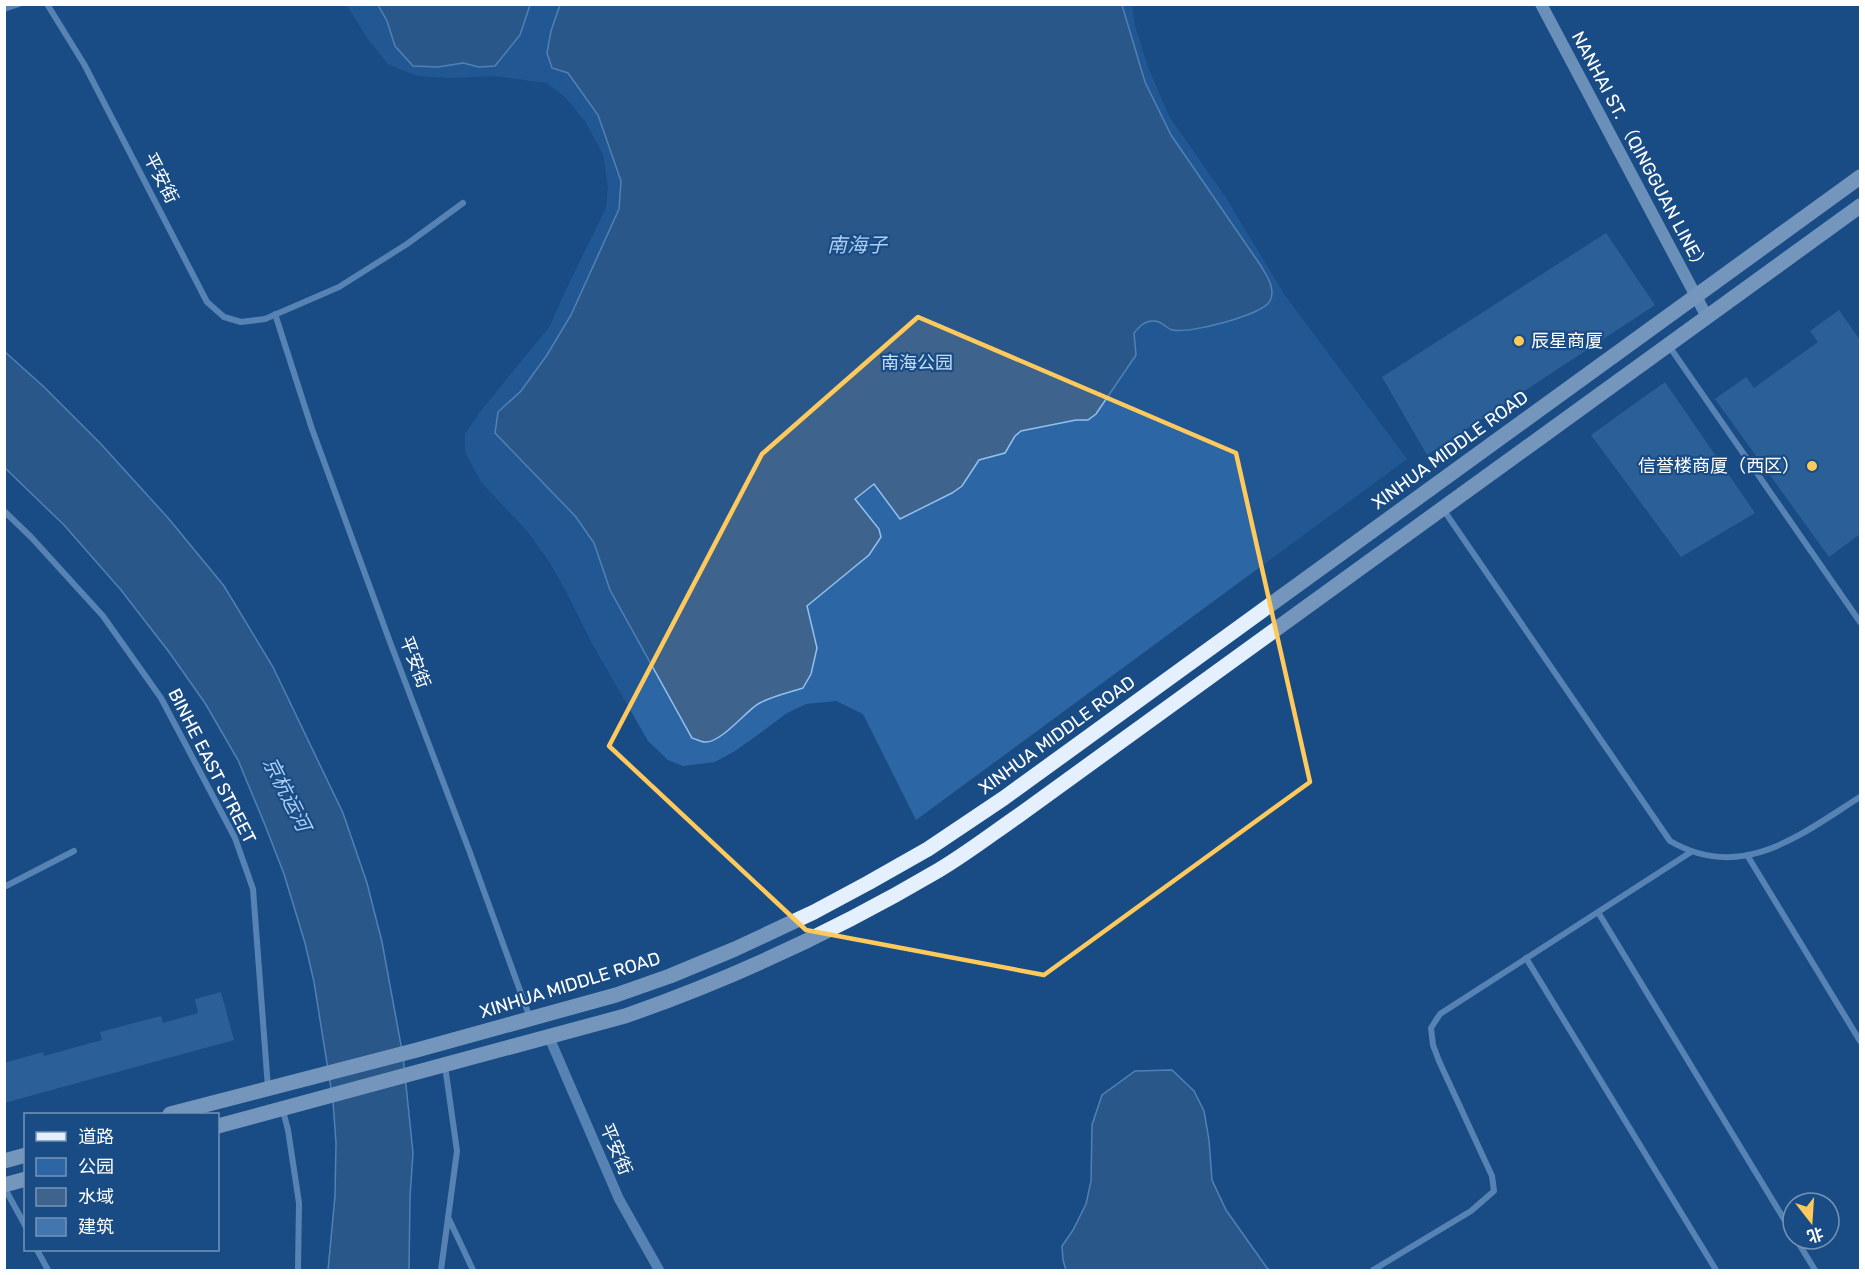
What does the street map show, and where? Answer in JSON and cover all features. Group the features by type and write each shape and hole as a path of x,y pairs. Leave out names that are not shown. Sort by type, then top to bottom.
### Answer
{"main road":[{"name":"NANHAI ST. （QINGGUAN LINE）","path":"1541,4 1707,317"},
{"name":"XINHUA MIDDLE ROAD","path":"174,1113 417,1050 616,995 735,949 814,912 928,849 1041,771 1860,177"},
{"path":"219,1126 625,1016 680,997 746,970 826,932 941,868 1018,816 1860,206"},
{"path":"4,1161 24,1156"},
{"path":"4,1186 24,1180"}],"street":[{"path":"4,9 19,4"},
{"name":"平安街","path":"47,4 84,64 207,302 224,317 241,322 265,319 339,287 407,244 463,203"},
{"name":"平安街","path":"275,315 312,429 530,1018"},
{"path":"1668,345 1860,622"},
{"path":"1442,509 1670,841 1691,852 1710,857 1736,858 1762,852 1796,838 1860,797"},
{"name":"BINHE EAST STREET","path":"4,512 31,537 104,616 161,698 235,838 253,889 268,1088"},
{"path":"4,887 74,851"},
{"path":"1373,1270 1471,1211 1494,1191 1492,1176 1433,1044 1431,1028 1440,1014 1691,852"},
{"path":"1747,855 1860,1041"},
{"path":"1598,912 1781,1214"},
{"path":"1526,958 1716,1270"},
{"name":"平安街","path":"549,1037 619,1198 659,1270"},
{"path":"441,1270 457,1151 445,1065"},
{"path":"282,1108 300,1203 298,1270"},
{"path":"4,1186 24,1223"},
{"path":"448,1216 473,1270"},
{"path":"38,1251 48,1270"},
{"path":"1803,1251 1815,1270"}],"highlighted area":[{"path":"918,317 1236,453 1310,782 1044,975 806,930 609,746 762,454"}],"green space":[{"name":"南海子","path":"347,5 1132,5 1135,26 1148,67 1169,116 1226,198 1284,294 1407,459 916,820 863,714 836,701 806,704 787,713 735,751 715,762 683,766 668,760 648,741 593,645 550,563 528,532 481,482 465,452 465,434 480,412 550,326 606,208 608,188 603,154 585,121 565,97 547,83 494,76 450,78 417,76 388,64 365,35"}],"water":[{"path":"378,5 530,5 520,35 495,66 479,67 463,63 438,67 413,66 395,46 387,21"},
{"name":"南海子","path":"560,5 1122,5 1145,82 1171,135 1268,278 1272,292 1270,301 1254,312 1194,329 1173,330 1156,321 1144,323 1134,333 1136,355 1096,414 1088,420 1076,420 1021,431 1015,436 1005,453 979,460 962,486 900,519 874,484 855,499 879,529 881,537 869,555 807,606 817,648 811,674 803,688 758,704 718,738 703,742 692,738 610,590 594,543 576,517 495,433 498,412 521,391 547,355 571,315 619,209 621,181 598,115 568,73 552,68 547,53 551,31"},
{"name":"京杭运河","path":"4,351 100,443 169,519 224,586 273,667 343,813 367,883 382,942 403,1056 413,1153 409,1270 328,1270 335,1196 336,1143 333,1101 314,982 284,874 238,760 205,703 121,590 64,525 5,468"},
{"path":"1172,1070 1194,1091 1204,1111 1212,1180 1226,1210 1270,1270 1066,1270 1062,1246 1086,1204 1091,1181 1092,1125 1102,1095 1135,1071"}],"building":[{"name":"辰星商厦","path":"1606,233 1655,305 1427,455 1382,377"},
{"name":"信誉楼商厦（西区）","path":"1839,310 1860,340 1860,534 1829,557 1715,399 1746,377 1754,388 1818,342 1810,331"},
{"path":"1665,382 1755,513 1681,557 1591,435"},
{"path":"221,992 234,1040 4,1103 4,1063 43,1052 44,1056 102,1040 100,1032 161,1016 163,1023 198,1013 195,999"}],"place":[{"name":"辰星商厦","path":"1519,341"},
{"name":"信誉楼商厦（西区）","path":"1812,466"}],"park label":[{"name":"南海公园","path":"917,363"}]}
